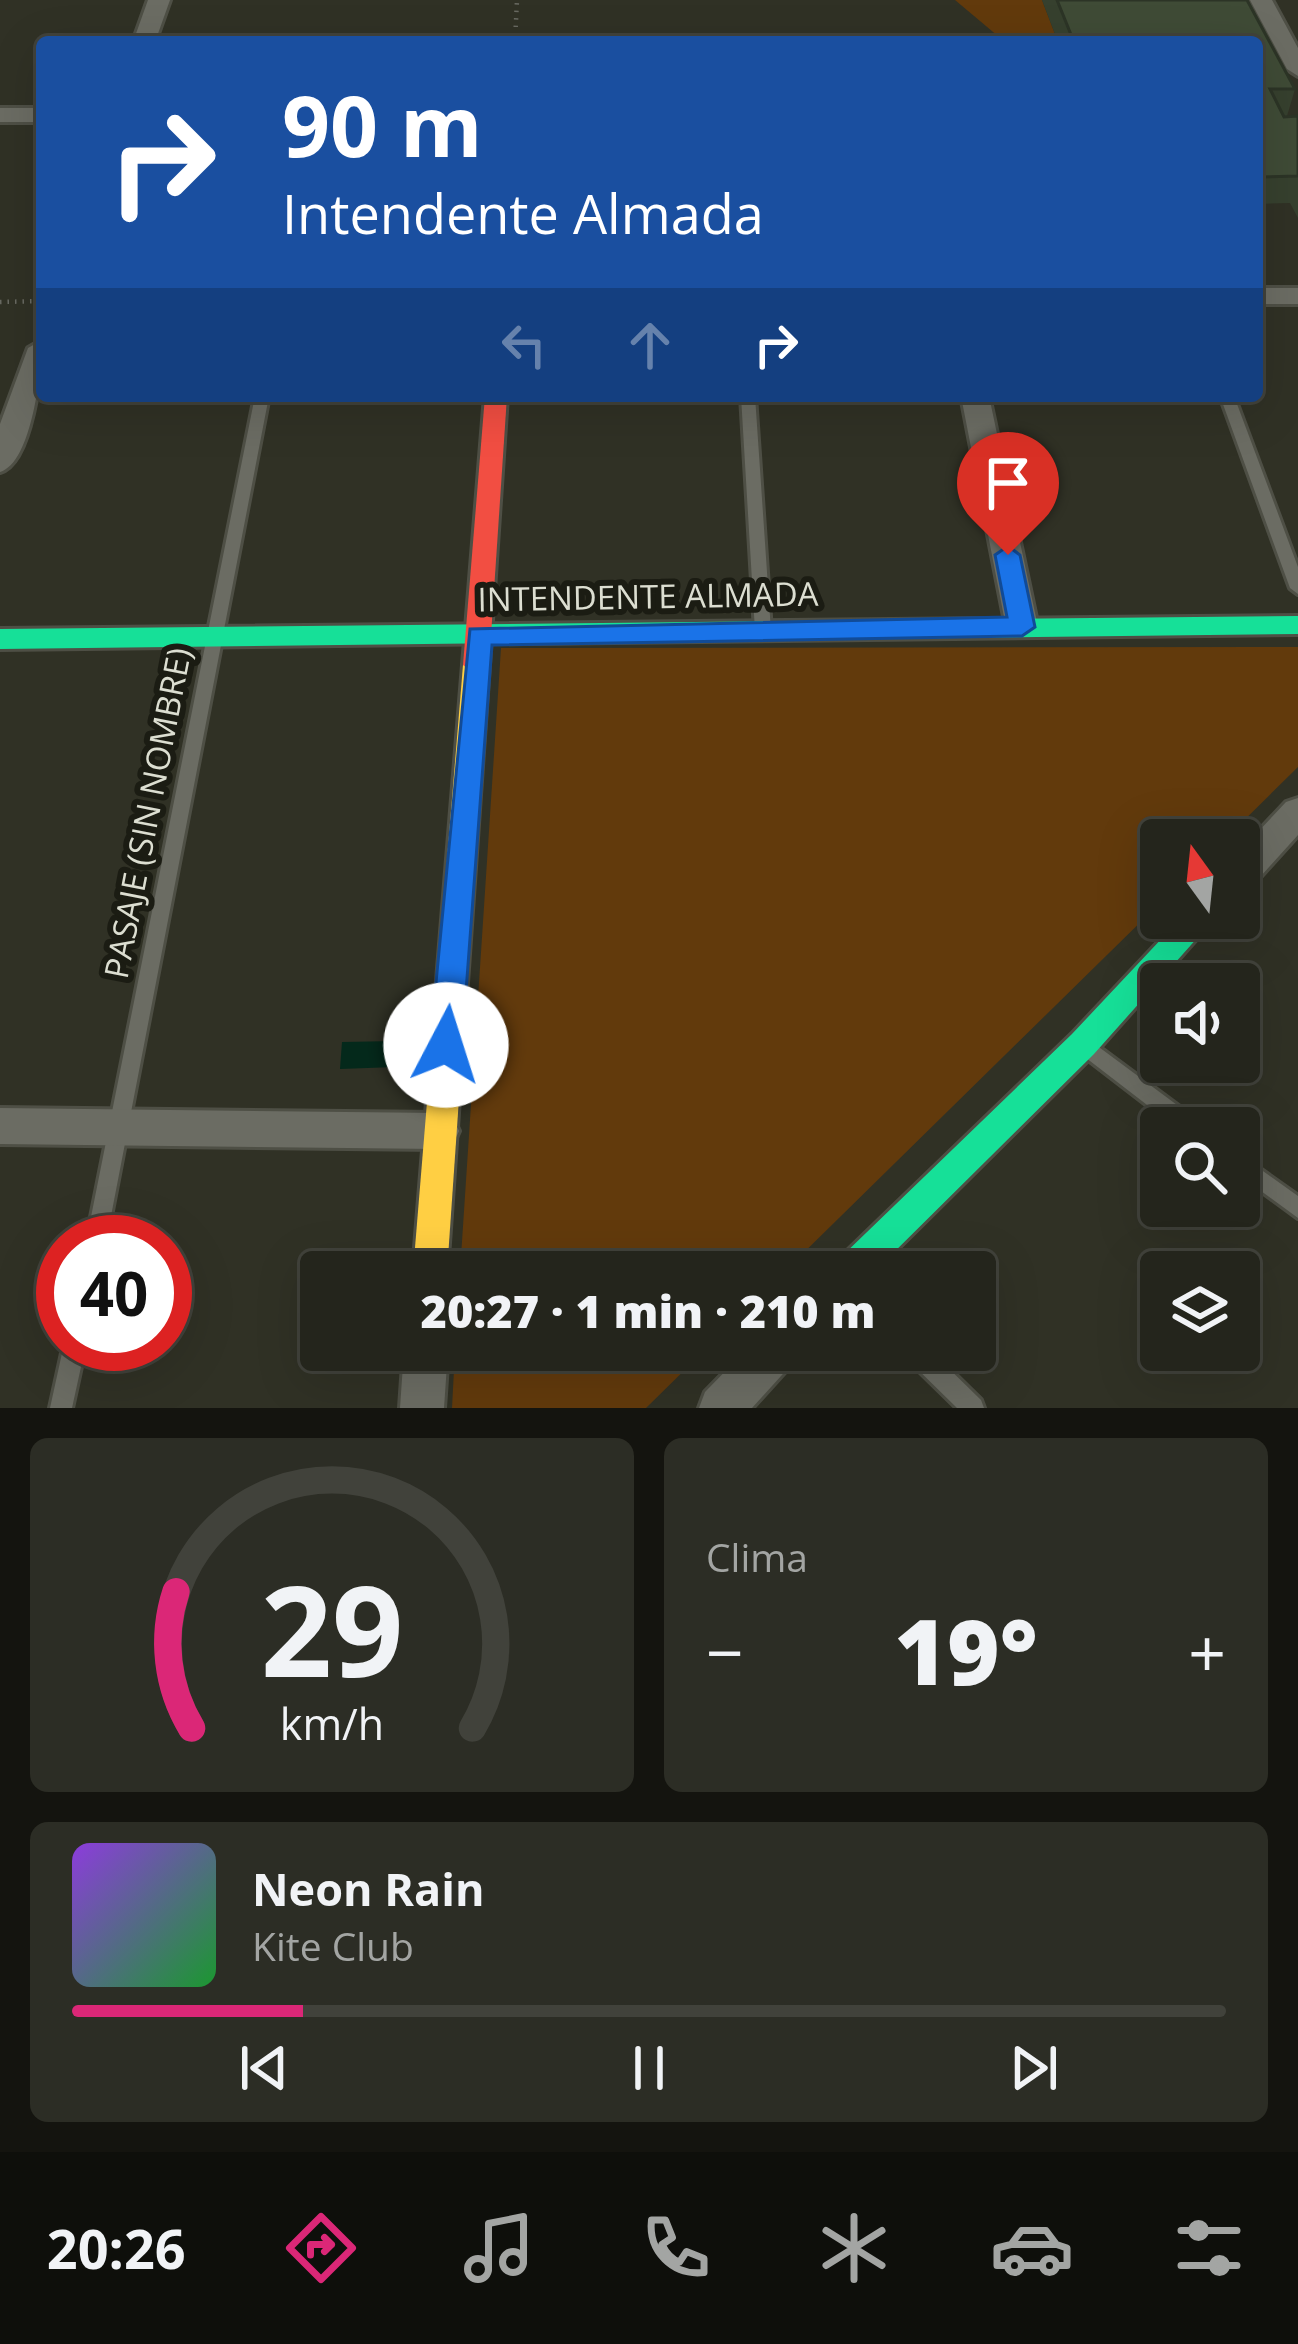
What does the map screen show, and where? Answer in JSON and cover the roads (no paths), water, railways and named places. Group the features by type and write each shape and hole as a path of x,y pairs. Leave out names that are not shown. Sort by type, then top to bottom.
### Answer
{"street":[{"path":"146,36 159,0"},
{"path":"1261,0 1298,69"},
{"path":"0,115 36,115"},
{"path":"1263,296 1298,296"},
{"path":"0,462 36,364"},
{"path":"431,1251 496,402"},
{"path":"976,402 1022,627"},
{"name":"INTENDENTE ALMADA","path":"0,639 1298,626"},
{"path":"1260,858 1292,830"},
{"path":"871,1251 1083,1043 1180,939"},
{"path":"0,1126 439,1131"},
{"path":"422,1408 424,1371"},
{"path":"721,1408 756,1371"}],"lane":[{"name":"PASAJE (SIN NOMBRE)","path":"102,1215 261,402"},
{"path":"748,402 763,631"},
{"path":"1229,402 1298,588"},
{"path":"1083,1043 1166,1107"},
{"path":"1260,1179 1298,1208"},
{"path":"61,1408 69,1371"},
{"path":"935,1371 973,1408"}]}
